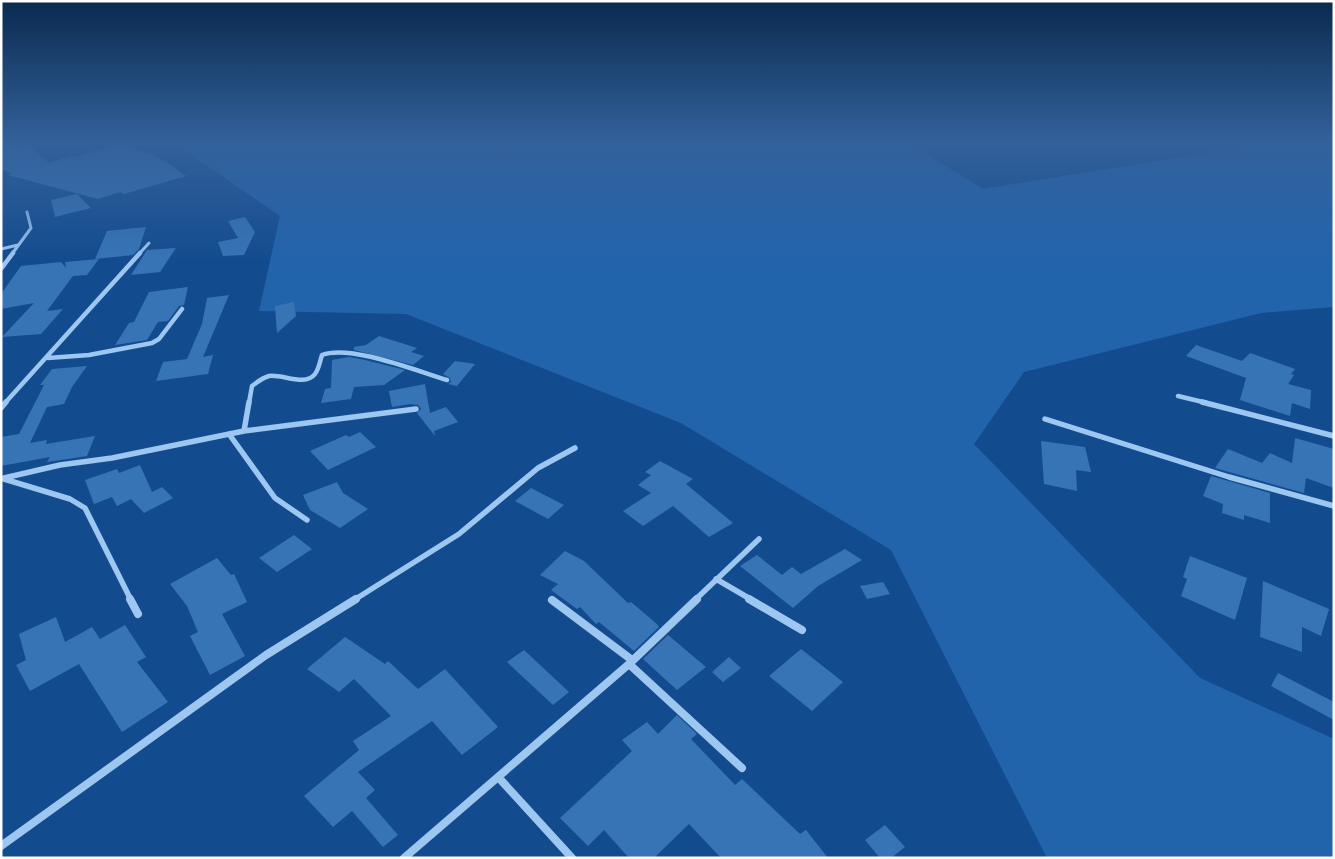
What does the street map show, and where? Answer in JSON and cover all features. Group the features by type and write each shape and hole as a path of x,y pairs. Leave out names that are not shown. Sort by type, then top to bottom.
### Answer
{"street":[{"path":"1,269 30,228 27,212"},
{"path":"1,408 149,244"},
{"path":"1,249 18,245"},
{"path":"48,358 88,355 152,343 159,339 182,309"},
{"path":"244,431 252,386 263,378 272,376 304,380 310,378 314,375 322,355 326,353 352,352 447,380"},
{"path":"1178,396 1334,436"},
{"path":"2,478 60,465 112,458 244,431 416,409"},
{"path":"1045,419 1229,476 1334,506"},
{"path":"229,434 274,498 307,520"},
{"path":"1,846 266,655 458,534 538,468 575,448"},
{"path":"2,478 70,499 85,508 138,614"},
{"path":"404,858 630,662 759,539"},
{"path":"716,579 802,630"},
{"path":"552,600 630,662 742,768"},
{"path":"498,778 572,858"}],"shaded area":[{"path":"229,181 970,181 983,189 1032,181 1334,181 1334,307 1261,313 1024,372 974,444 1200,678 1334,739 1334,858 1047,858 891,550 681,423 406,314 259,311 280,216"}],"building":[{"path":"31,181 168,181 124,194 120,192 98,199"},
{"path":"77,194 91,208 55,217 51,200"},
{"path":"245,217 255,232 244,255 223,256 218,242 238,238 228,221"},
{"path":"146,227 139,249 133,255 95,259 107,231"},
{"path":"176,248 160,272 131,275 147,250"},
{"path":"99,259 87,275 73,276 47,311 63,309 41,334 2,337 34,303 1,309 1,294 21,266 61,262 66,268 65,262"},
{"path":"188,287 184,305 179,306 168,321 158,322 147,340 115,345 129,323 134,322 149,292"},
{"path":"229,295 203,357 213,355 208,374 156,381 163,362 187,359 202,324 207,298"},
{"path":"294,302 296,316 277,333 275,306"},
{"path":"379,336 417,348 411,352 424,356 413,365 354,350 354,347 366,345"},
{"path":"1196,345 1242,361 1250,353 1295,369 1291,374 1294,375 1288,384 1311,390 1310,409 1292,403 1290,416 1240,400 1246,378 1186,356"},
{"path":"349,357 405,370 384,385 354,387 351,399 321,403 325,389 331,388 332,360"},
{"path":"455,361 475,364 457,386 448,384 451,382 450,378 443,374"},
{"path":"87,366 72,387 64,404 47,407 30,443 47,440 46,444 95,436 87,456 47,462 50,457 1,466 1,437 19,434 44,385 40,385 52,369"},
{"path":"425,384 430,413 446,407 458,422 434,431 435,436 417,413 421,409 418,405 410,404 392,407 389,391"},
{"path":"360,432 376,447 328,470 310,451 346,435 349,437"},
{"path":"1295,438 1334,449 1334,488 1306,478 1304,493 1215,468 1228,449 1262,463 1270,453 1292,463"},
{"path":"1041,441 1085,447 1091,472 1076,470 1077,491 1044,484"},
{"path":"660,461 693,479 686,484 733,523 709,537 673,506 643,526 623,511 651,493 638,485 651,475 645,472"},
{"path":"140,465 152,492 162,487 173,498 144,513 131,499 117,506 112,497 94,504 85,480 117,469 119,473"},
{"path":"1211,476 1270,493 1270,523 1244,515 1244,520 1222,513 1223,504 1203,496"},
{"path":"337,482 343,493 368,509 340,528 310,510 303,495"},
{"path":"531,488 564,505 548,519 515,501"},
{"path":"294,535 312,549 277,572 259,558"},
{"path":"845,549 862,560 818,586 793,608 740,566 757,555 782,575 792,567 801,574"},
{"path":"565,551 584,561 628,603 631,602 657,624 659,627 634,651 599,622 596,624 580,607 577,609 551,590 558,584 540,575"},
{"path":"1190,556 1247,578 1235,620 1181,596 1187,579 1183,577"},
{"path":"217,558 231,575 234,574 247,602 222,614 245,656 210,675 190,636 198,632 187,606 170,584"},
{"path":"1263,581 1329,609 1321,636 1302,627 1302,652 1260,637"},
{"path":"883,582 890,594 867,599 860,586"},
{"path":"56,617 65,642 92,627 100,639 125,625 146,657 137,662 168,702 122,732 79,664 30,691 16,665 26,660 19,634"},
{"path":"668,635 706,667 677,690 643,659"},
{"path":"345,637 385,664 388,661 418,689 445,669 498,727 462,755 432,721 358,772 375,790 366,798 398,835 383,847 352,811 333,827 304,796 359,750 353,741 391,716 354,679 339,692 307,669"},
{"path":"801,649 843,682 812,711 769,676"},
{"path":"524,650 569,692 553,705 507,662"},
{"path":"729,657 741,668 723,682 712,672"},
{"path":"1278,673 1334,702 1334,720 1271,686"},
{"path":"677,715 697,734 691,739 735,785 742,779 800,834 806,830 828,858 721,858 689,824 654,858 629,858 604,830 588,846 560,818 632,751 622,740 647,722 658,734"},
{"path":"885,825 905,847 891,858 880,858 865,840"}]}
